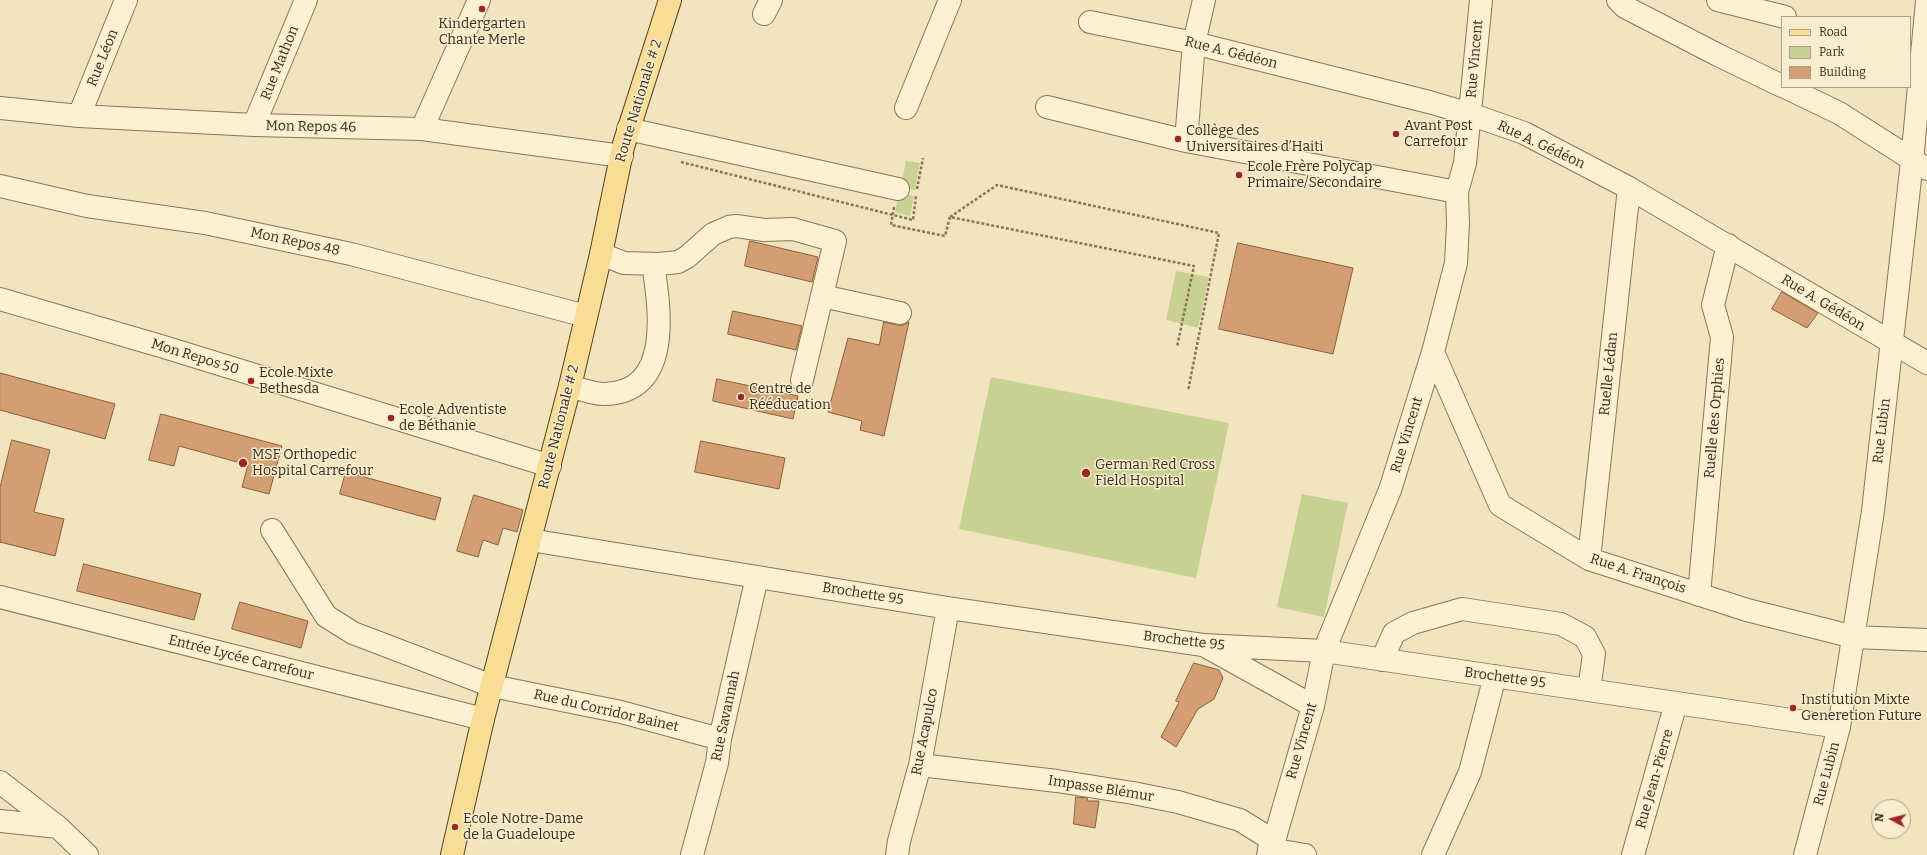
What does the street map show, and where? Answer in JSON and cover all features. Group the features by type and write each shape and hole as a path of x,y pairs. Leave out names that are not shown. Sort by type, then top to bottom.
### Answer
{"main road":[{"name":"Route Nationale # 2","path":"452,855 483,719 570,386 628,129 670,0"}],"street":[{"name":"Rue Léon","path":"79,116 126,0"},
{"name":"Rue Mathon","path":"254,125 306,0"},
{"path":"422,129 479,0"},
{"path":"906,108 950,0"},
{"path":"1186,141 1194,43 1204,0"},
{"name":"Rue Vincent","path":"1270,848 1313,706 1324,651 1390,490 1433,352 1456,264 1457,192 1465,163 1481,0"},
{"path":"1618,0 1631,11 1718,56 1781,86"},
{"path":"1718,0 1781,16"},
{"name":"Rue Lubin","path":"1805,855 1839,727 1873,511 1892,344 1920,165 1920,52 1927,1"},
{"name":"Rue A. Gédéon","path":"1090,22 1194,43 1470,114 1524,133 1629,188 1728,245 1892,344 1927,363"},
{"path":"1787,88 1839,113 1920,165"},
{"path":"1047,107 1186,141 1457,192"},
{"name":"Mon Repos 46","path":"0,108 79,116 254,125 422,129 622,156"},
{"path":"628,129 898,189"},
{"name":"Mon Repos 48","path":"0,186 87,206 205,223 350,254 586,316"},
{"name":"Ruelle Lédan","path":"1589,559 1629,188"},
{"path":"601,254 624,263 653,264 678,262 687,257 713,234 729,227 736,226 764,230 793,229 835,240 802,380"},
{"name":"Ruelle des Orphies","path":"1699,595 1722,337 1713,305 1728,245"},
{"path":"570,386 602,394 629,389 642,379 652,365 657,350 659,333 659,302 653,264"},
{"path":"822,296 900,313"},
{"name":"Mon Repos 50","path":"0,299 164,347 550,466"},
{"name":"Rue A. François","path":"1433,352 1500,505 1589,559 1747,610 1854,637 1927,640"},
{"name":"Rue du Corridor Bainet","path":"272,530 326,616 353,633 492,686 621,712 720,739"},
{"name":"Brochette 95","path":"530,540 948,608 1203,645 1324,651 1839,727"},
{"name":"Rue Savannah","path":"692,855 717,763 720,739 757,577"},
{"name":"Entrée Lycée Carrefour","path":"0,596 483,719"},
{"name":"Rue Acapulco","path":"897,855 899,841 920,765 948,608"},
{"path":"1382,660 1394,633 1413,623 1462,609 1561,624 1585,637 1594,654 1589,690"},
{"path":"1203,645 1313,706"},
{"path":"1433,855 1470,772 1494,676"},
{"name":"Rue Jean-Pierre","path":"1633,855 1676,703"},
{"name":"Impasse Blémur","path":"920,765 1057,781 1178,802 1240,820 1270,848"},
{"path":"0,782 58,827 87,855"},
{"path":"0,821 58,827"},
{"path":"1270,848 1305,855"}],"path":[{"path":"891,225 945,236 950,217 997,185 1219,233 1188,391"},
{"path":"950,217 1194,266 1177,347"}],"green space":[{"path":"906,161 920,163 915,190 901,187"},
{"path":"899,193 914,196 910,216 895,212"},
{"path":"1176,271 1209,277 1198,328 1166,320"},
{"path":"991,377 1229,423 1196,578 959,529"},
{"path":"1302,494 1348,503 1324,617 1277,607"}],"building":[{"path":"750,241 818,257 812,282 745,266"},
{"path":"1238,243 1353,268 1333,354 1219,329"},
{"path":"1782,292 1818,313 1807,328 1772,309"},
{"path":"733,311 802,326 796,350 728,334"},
{"path":"884,322 903,325 909,322 884,436 860,430 862,421 828,412 848,338 879,345"},
{"path":"0,373 115,404 105,439 0,410"},
{"path":"717,379 798,396 793,419 713,401"},
{"path":"161,414 282,446 269,494 242,487 248,465 179,446 174,466 149,460"},
{"path":"12,440 50,450 34,512 64,519 55,556 0,542 0,488"},
{"path":"701,441 785,458 779,489 695,472"},
{"path":"346,472 441,498 435,520 340,494"},
{"path":"474,495 523,510 517,532 503,528 498,545 483,540 478,557 457,551"},
{"path":"84,564 201,594 194,620 77,591"},
{"path":"240,602 308,621 301,648 232,629"},
{"path":"1194,663 1219,670 1223,678 1214,699 1198,709 1176,747 1161,737 1179,702 1176,701"},
{"path":"1076,797 1087,798 1088,801 1099,801 1095,828 1074,824"}],"place":[{"name":"Kindergarten Chante Merle","path":"482,9"},
{"name":"Avant Post Carrefour","path":"1396,134"},
{"name":"Collège des Universitaires d’Haiti","path":"1178,139"},
{"name":"Ecole Frère Polycap Primaire/Secondaire","path":"1239,175"},
{"name":"Ecole Mixte Bethesda","path":"251,381"},
{"name":"Centre de Rééducation","path":"741,397"},
{"name":"Ecole Adventiste de Béthanie","path":"391,418"},
{"name":"MSF Orthopedic Hospital Carrefour","path":"243,463"},
{"name":"German Red Cross Field Hospital","path":"1086,473"},
{"name":"Institution Mixte Generetion Future","path":"1793,708"},
{"name":"Ecole Notre-Dame de la Guadeloupe","path":"455,827"}]}
